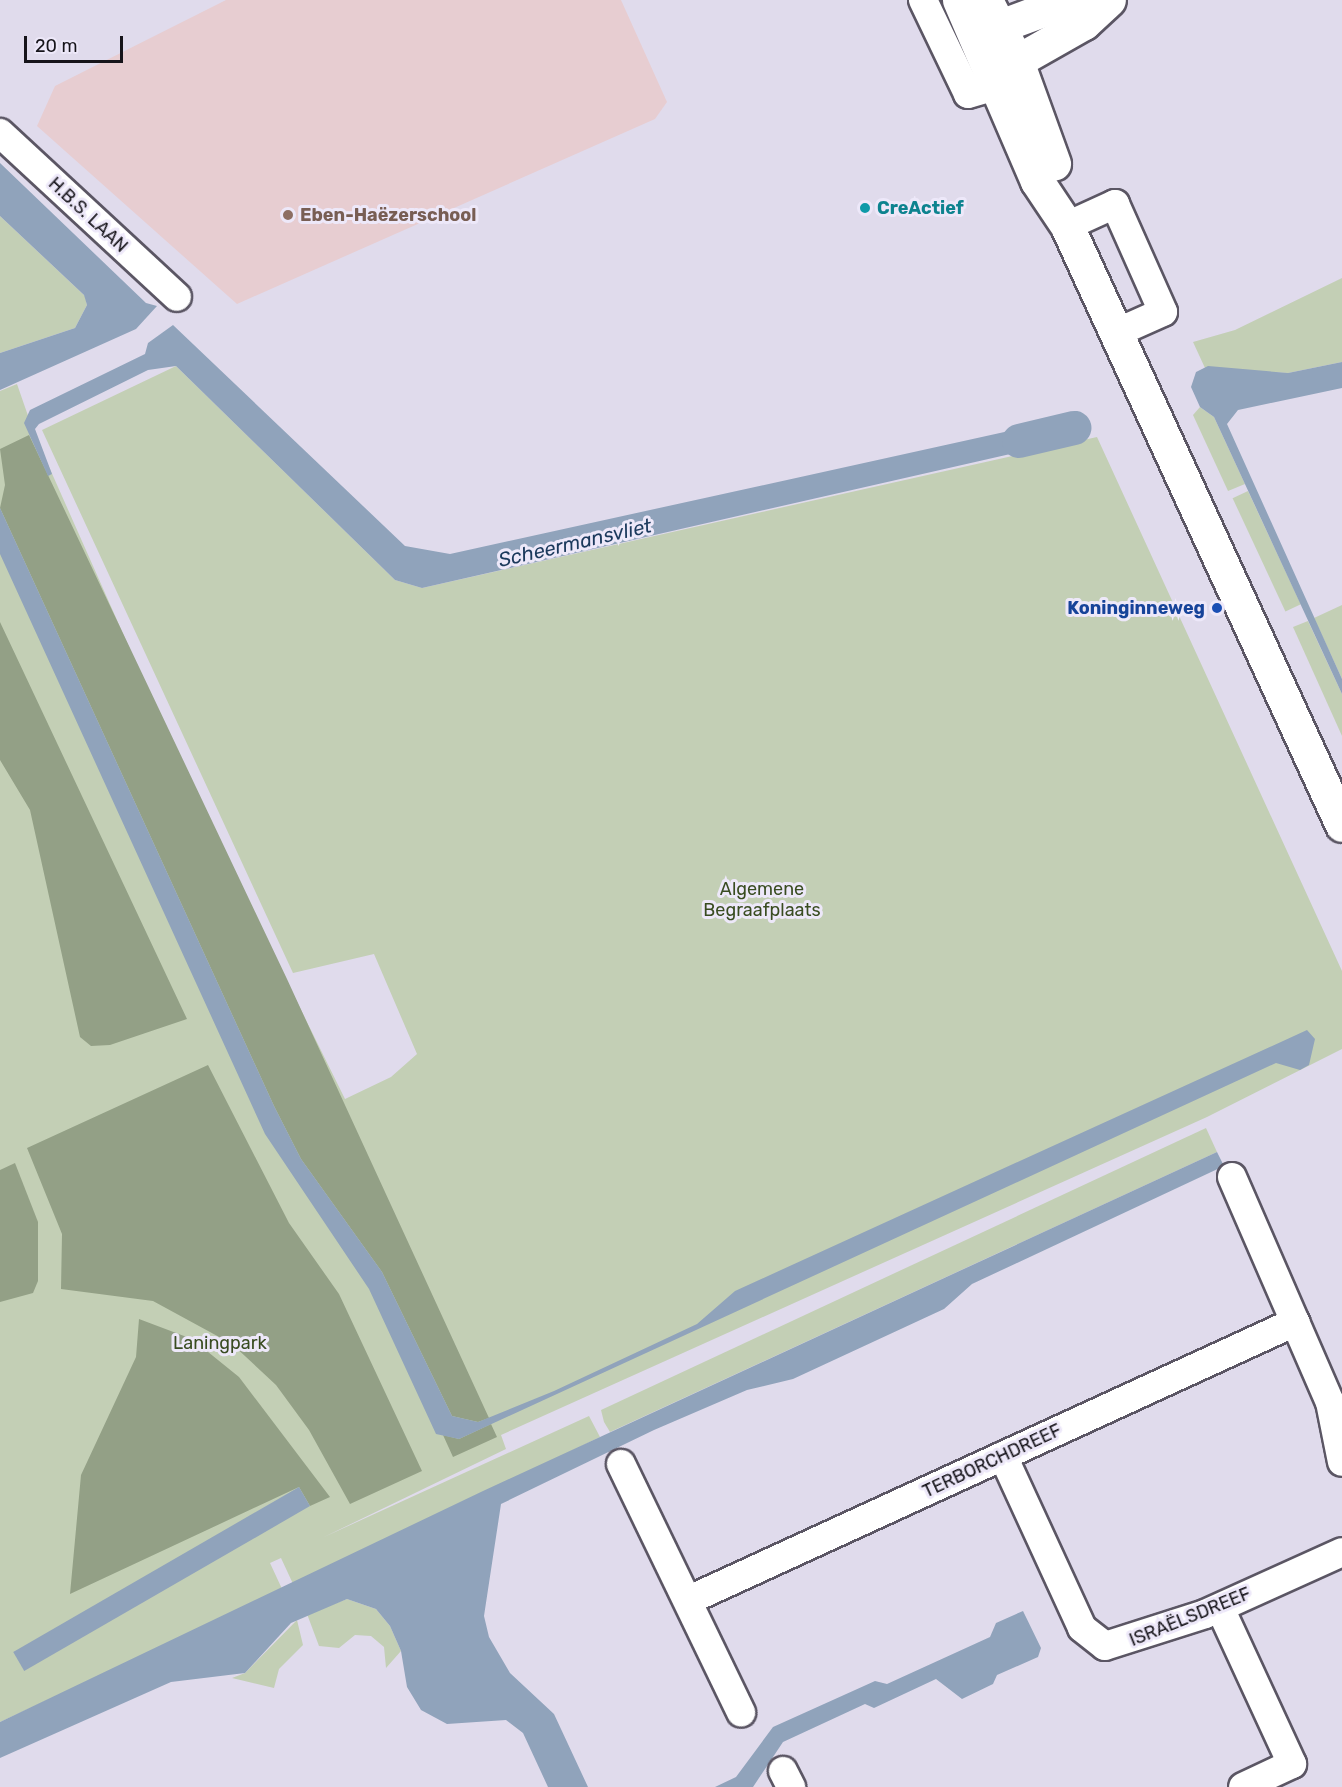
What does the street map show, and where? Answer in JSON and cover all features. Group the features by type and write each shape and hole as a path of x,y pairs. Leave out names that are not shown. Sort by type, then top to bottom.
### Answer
{"main road":[{"path":"959,0 1002,50 1057,172 1067,226 1342,825"},
{"path":"1002,50 1070,0"},
{"path":"1002,50 1084,23 1109,0"}],"street":[{"path":"923,0 968,94 1002,50"},
{"name":"H.B.S. LAAN","path":"0,133 177,297"},
{"path":"1067,226 1115,204 1163,312 1116,333"},
{"path":"1232,1177 1330,1402 1342,1462"},
{"name":"TERBORCHDREEF","path":"689,1600 1294,1322"},
{"name":"ISRAËLSDREEF","path":"1003,1456 1082,1628 1096,1643 1120,1645 1170,1622 1220,1608 1342,1552"},
{"path":"621,1464 689,1600 741,1712"},
{"path":"1220,1608 1292,1764 1243,1787"}],"shaded area":[{"name":"Eben-Haëzerschool","path":"226,0 621,0 667,102 655,119 237,304 37,126 55,86"}],"green space":[{"path":"0,216 85,296 87,305 75,328 0,353"},
{"path":"1342,278 1342,362 1288,373 1205,368 1193,342 1235,330"},
{"name":"Algemene Begraafplaats","path":"176,366 395,580 422,588 1097,437 1342,971 1342,1049 1207,1117 501,1435 506,1449 324,1537 589,1416 600,1437 294,1586 281,1558 270,1563 283,1591 0,1722 0,391 17,384 34,433 192,789 345,1099 391,1077 417,1054 374,954 293,973 42,430"},
{"path":"1200,407 1214,417 1245,484 1228,491 1193,415"},
{"path":"29,435 287,979 489,1418 478,1422 452,1416 382,1272 301,1159 274,1106 0,508 5,485 0,449"},
{"path":"1248,491 1301,604 1285,611 1233,498"},
{"path":"1342,605 1342,679 1314,618"},
{"path":"1308,621 1342,694 1342,736 1293,627"},
{"path":"0,622 187,1019 110,1045 91,1046 80,1037 30,810 0,760"},
{"path":"208,1065 289,1223 339,1294 422,1471 350,1504 309,1430 276,1385 232,1344 153,1301 61,1289 62,1234 27,1148"},
{"path":"1206,1128 1217,1152 610,1432 604,1422 601,1410"},
{"path":"15,1163 38,1222 38,1281 33,1293 0,1302 0,1170"},
{"path":"139,1319 192,1339 239,1377 330,1497 310,1506 299,1487 70,1594 81,1475 136,1357"},
{"path":"491,1424 497,1437 453,1457 443,1435 459,1439"},
{"path":"347,1599 376,1609 390,1626 401,1651 386,1668 384,1647 371,1636 355,1635 339,1648 319,1646 307,1614"},
{"path":"297,1620 303,1645 279,1669 274,1688 232,1678 245,1673"}],"water":[{"path":"0,163 146,303 157,306 136,329 0,390 0,353 75,328 87,305 84,295 0,216"},
{"path":"173,325 405,546 450,554 1064,419 1067,441 422,588 395,580 176,366 148,370 39,424 35,429 52,474 48,476 24,423 30,410 145,354 148,343"},
{"path":"1342,362 1342,388 1238,410 1227,424 1342,679 1342,694 1214,417 1200,407 1191,387 1196,372 1208,366 1288,373"},
{"path":"0,508 274,1106 301,1159 382,1272 452,1416 478,1422 554,1391 697,1324 735,1291 1307,1030 1315,1039 1309,1065 1300,1070 1276,1063 459,1439 436,1434 369,1289 265,1134 0,554"},
{"path":"1217,1152 1224,1166 972,1284 944,1309 793,1379 747,1390 654,1430 501,1504 484,1616 489,1637 510,1673 554,1714 588,1787 548,1787 523,1733 506,1720 447,1724 421,1710 407,1687 401,1651 390,1626 376,1609 347,1599 291,1623 245,1673 171,1682 0,1758 0,1722 483,1491"},
{"path":"299,1487 310,1506 24,1671 13,1652"},
{"path":"1023,1611 1041,1648 1038,1657 997,1675 993,1684 962,1699 936,1679 874,1708 865,1704 783,1742 753,1787 715,1787 736,1777 773,1727 875,1681 887,1684 990,1637 996,1623"}],"waterway":[{"name":"Scheermansvliet","path":"1019,441 1074,428"}],"place":[{"name":"CreActief","path":"865,208"},
{"name":"Eben-Haëzerschool","path":"288,215"},
{"name":"Koninginneweg","path":"1217,608"}],"park label":[{"name":"Laningpark","path":"220,1343"}]}
